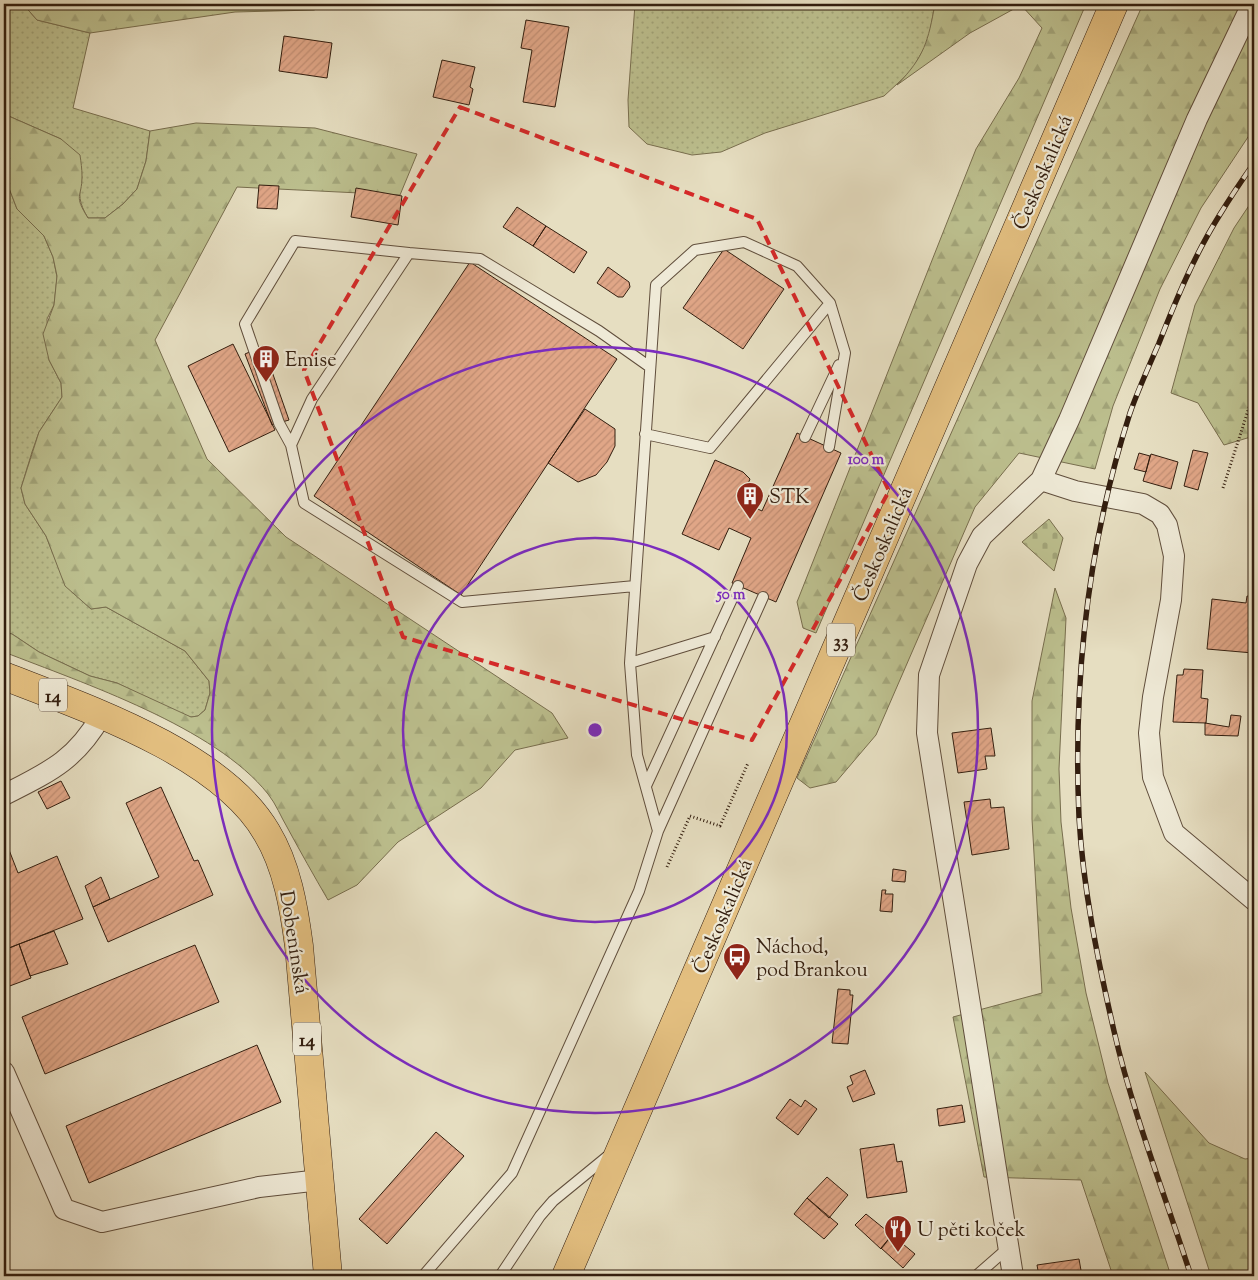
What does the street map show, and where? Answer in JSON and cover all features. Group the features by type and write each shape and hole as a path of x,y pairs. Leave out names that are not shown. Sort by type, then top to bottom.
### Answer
{"main road":[{"name":"Českoskalická","path":"566,1276 1114,4"},
{"name":"14","path":"4,676 101,716"},
{"name":"Dobenínská","path":"101,716 194,761 226,784 252,811 267,832 280,859 294,912 328,1276"}],"street":[{"path":"1013,1276 927,733 929,675 967,564 982,536 1041,480 1069,420 1197,119 1252,4"},
{"path":"1041,480 1075,491 1142,504 1160,514 1167,525 1174,556 1171,600 1153,698 1149,733 1154,777 1174,833 1254,900"},
{"path":"4,795 62,763 84,743 101,716"},
{"path":"4,1072 64,1209 102,1222 259,1187 320,1180"}],"lane":[{"path":"635,586 462,602 304,502 291,445 280,423 244,324 295,241 480,259 599,331 650,367"},
{"path":"658,831 637,755 630,663 656,285 695,250 744,242 797,266 830,303 845,353 829,447"},
{"path":"291,445 312,399 409,253"},
{"path":"645,434 710,448 830,303"},
{"path":"805,437 845,353"},
{"path":"646,786 738,586"},
{"path":"423,1276 512,1173 640,891 658,831 763,597"},
{"path":"630,663 714,637"},
{"path":"500,1276 540,1216 553,1202 625,1141"},
{"path":"976,1276 1008,1248"}],"path":[{"path":"1223,488 1254,392"},
{"path":"664,874 690,816 720,826 748,763"}],"highlighted area":[{"path":"460,107 757,219 889,491 752,740 403,637 304,370"}],"green space":[{"path":"4,4 23,4 37,20 90,33 73,108 150,131 146,161 137,189 123,204 105,218 88,218 85,213 80,199 82,177 61,139 4,114"},
{"path":"23,4 329,4 314,10 235,12 90,33 37,20"},
{"path":"635,4 935,4 928,42 911,71 884,96 765,133 721,152 692,155 647,144 629,127 628,100"},
{"path":"935,4 1086,4 816,633 803,628 797,602 976,149 1019,78 1042,28 1021,5 970,33 897,85 914,65 924,47"},
{"path":"1143,4 1254,4 1254,128 1201,208 1160,289 1113,406 1095,469 1019,453 975,507 876,735 836,782 810,788 797,778"},
{"path":"4,114 61,139 80,155 82,183 79,197 88,218 105,218 123,204 137,189 146,161 150,131 196,123 315,128 417,154 400,195 237,187 155,340 207,459 286,537 552,713 568,738 515,750 481,788 398,842 357,885 328,900 274,802 245,770 216,748 146,710 4,652 4,632 12,634 39,652 90,676 117,683 191,717 198,716 205,710 210,693 209,681 185,651 106,607 91,609 65,586 46,536 25,504 21,488 39,432 62,397 61,383 49,360 43,334 54,305 57,276 53,257 44,236 17,209 4,175"},
{"path":"4,175 17,209 44,236 53,257 57,277 54,305 47,319 49,360 61,383 62,397 39,432 32,452 21,488 25,504 46,536 66,586 91,609 106,607 185,651 209,681 210,693 205,710 198,716 191,717 177,713 117,683 90,676 39,652 12,634 4,632"},
{"path":"1254,198 1254,436 1224,445 1198,403 1171,393 1195,305 1234,228"},
{"path":"1049,519 1063,538 1054,571 1022,542"},
{"path":"1055,588 1066,618 1059,769 1061,822 1071,908 1086,993 1108,1083 1171,1276 1113,1276 1081,1180 984,1177 953,1017 1042,993 1032,819 1032,701"},
{"path":"1145,1072 1209,1143 1245,1159 1254,1158 1254,1276 1211,1276"}],"building":[{"path":"526,20 569,27 555,107 523,102 532,50 521,48"},
{"path":"284,36 332,43 327,78 279,71"},
{"path":"442,60 475,67 470,87 473,89 469,105 433,97"},
{"path":"259,185 279,186 277,209 257,208"},
{"path":"356,188 402,196 398,225 351,217"},
{"path":"517,207 546,226 533,246 503,227"},
{"path":"546,226 587,252 574,273 533,246"},
{"path":"724,249 784,289 743,349 683,308"},
{"path":"470,262 617,359 461,595 314,496"},
{"path":"608,267 629,282 630,287 623,297 618,297 597,283"},
{"path":"233,344 275,430 229,452 188,366"},
{"name":"Emise","path":"263,346 289,420 272,425 245,354"},
{"path":"585,409 615,429 615,446 607,462 596,475 578,482 548,463"},
{"name":"STK","path":"797,433 841,453 776,602 732,583 751,538 729,528 719,550 682,534 715,460 743,472 750,479 741,501 762,511"},
{"path":"1193,450 1208,453 1198,490 1184,486"},
{"path":"1139,453 1150,456 1146,472 1134,469"},
{"path":"1151,454 1178,462 1171,489 1143,481"},
{"path":"1247,596 1254,597 1253,653 1207,649 1212,599 1246,603"},
{"path":"1184,669 1203,670 1201,698 1208,699 1206,723 1173,722 1177,675 1183,675"},
{"path":"1231,715 1241,716 1238,736 1205,735 1205,723 1229,727"},
{"path":"991,728 995,756 985,756 987,769 958,773 952,733"},
{"path":"61,781 70,798 47,809 38,792"},
{"path":"161,787 194,861 198,860 213,895 108,942 93,907 159,877 126,803"},
{"path":"990,799 991,808 1004,807 1009,849 972,855 964,802"},
{"path":"4,837 18,873 57,856 83,919 4,950"},
{"path":"893,869 906,871 905,882 892,881"},
{"path":"101,877 110,899 93,907 85,886"},
{"path":"882,890 886,890 885,894 893,894 892,912 880,911"},
{"path":"54,931 68,964 30,976 19,944"},
{"path":"19,944 31,978 7,987 4,979 4,950"},
{"path":"195,945 219,1002 45,1074 22,1017"},
{"path":"838,989 850,990 850,995 853,995 848,1044 832,1043"},
{"path":"257,1045 281,1102 89,1183 66,1126"},
{"path":"865,1070 875,1094 853,1102 847,1087 853,1084 850,1076"},
{"path":"790,1099 801,1107 805,1100 817,1109 798,1135 776,1118"},
{"path":"962,1105 965,1122 939,1126 937,1109"},
{"path":"436,1132 464,1156 387,1244 359,1219"},
{"path":"894,1144 897,1162 902,1161 907,1192 867,1198 860,1149"},
{"path":"827,1177 848,1195 829,1218 807,1198"},
{"path":"807,1198 838,1224 824,1239 794,1214"},
{"path":"866,1214 892,1235 881,1249 855,1225"},
{"path":"892,1235 915,1254 903,1268 881,1248"},
{"path":"1079,1259 1082,1276 1039,1276 1037,1265"}],"railway":[{"path":"1191,1276 1130,1093 1097,952 1084,871 1079,817 1078,766 1081,664 1086,613 1103,512 1130,413 1194,262 1219,216 1254,163"}],"place":[{"name":"Emise","path":"266,383"},
{"name":"STK","path":"750,520"},
{"name":"Náchod, pod Brankou","path":"737,981"},
{"name":"U pěti koček","path":"898,1253"}]}
